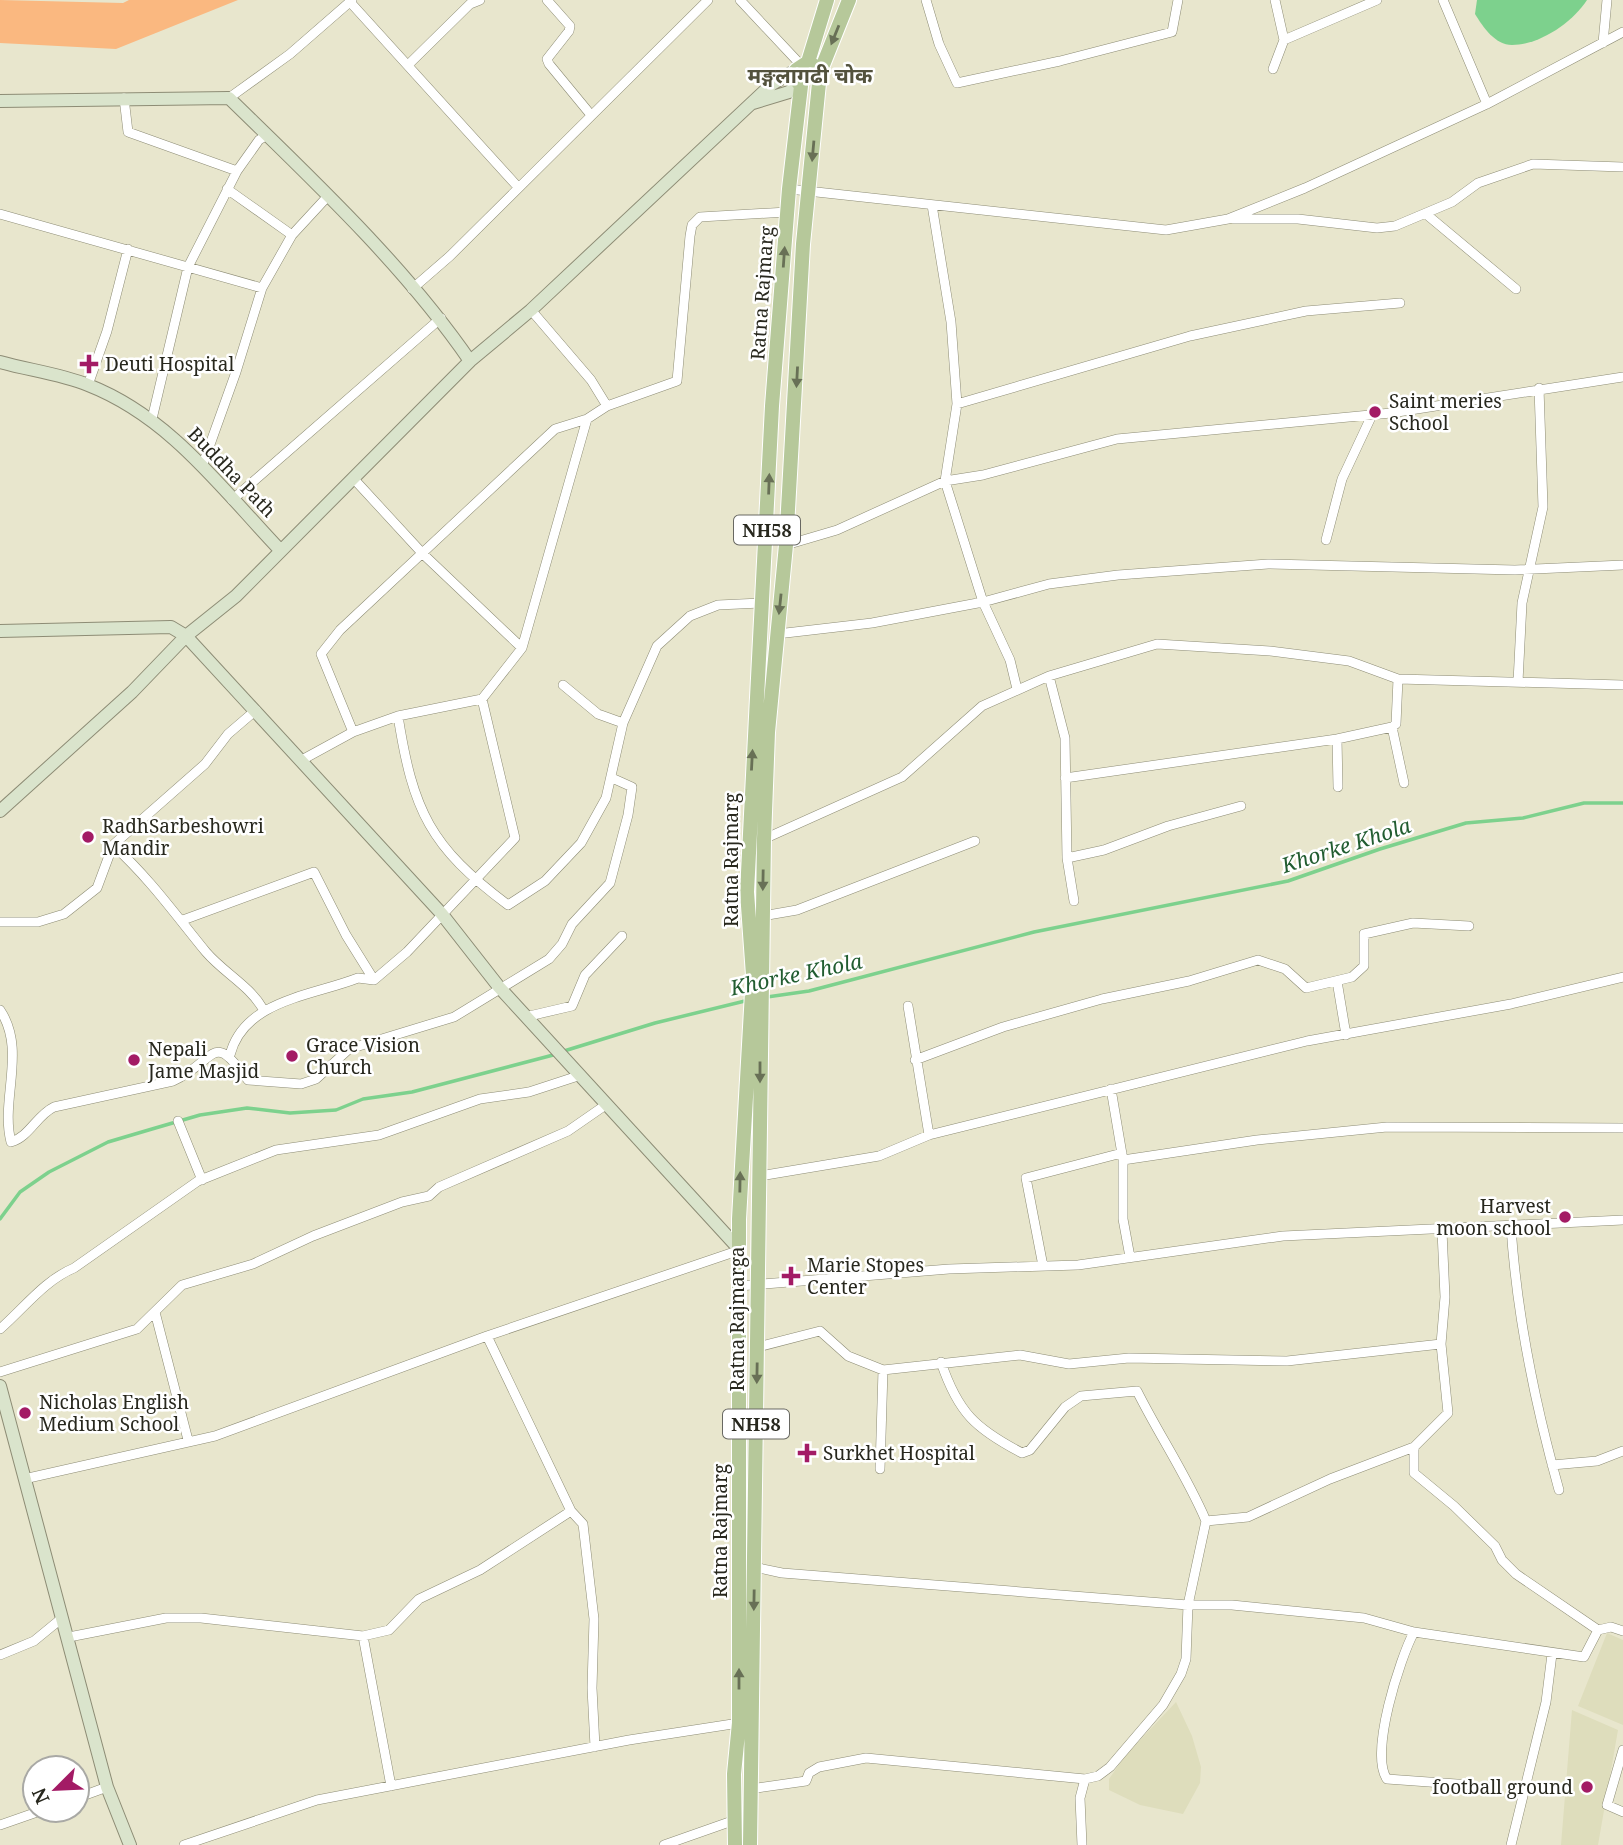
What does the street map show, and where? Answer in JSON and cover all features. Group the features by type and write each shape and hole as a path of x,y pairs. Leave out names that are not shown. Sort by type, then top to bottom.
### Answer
{"main road":[{"name":"Ratna Rajmarg","path":"757,971 747,892 761,603 787,212 801,73 827,0"},
{"name":"Ratna Rajmarg","path":"735,1845 734,1774 739,1723 739,1219 762,915 768,732 786,545 803,244 820,76 849,0"},
{"path":"801,73 820,76 811,88 801,73"},
{"path":"0,810 132,692 186,636 236,596 470,361 531,310 749,104 782,95 801,73"},
{"path":"0,101 229,98 328,195 441,318 470,361"},
{"name":"Buddha Path","path":"0,362 88,385 152,419 203,464 232,500 280,550"},
{"path":"0,631 171,627 186,636 441,913 499,988 740,1250"},
{"name":"Ratna Rajmarga","path":"750,1845 758,1347 757,1218 760,1177 754,1006"},
{"path":"739,1219 757,1218"},
{"path":"0,1386 107,1787 130,1845"},
{"path":"734,1774 750,1781"}],"street":[{"path":"409,64 470,4 480,0"},
{"path":"547,0 570,26 547,59 591,115"},
{"path":"412,289 708,0"},
{"path":"740,0 801,73"},
{"path":"926,0 939,44 957,83 1060,61 1172,32 1178,0"},
{"path":"1273,69 1284,40 1275,0"},
{"path":"1284,40 1377,0"},
{"path":"1443,0 1487,104"},
{"path":"1603,43 1606,0"},
{"path":"229,98 290,54 351,1 518,187"},
{"path":"1228,219 1305,188 1487,104 1623,32"},
{"path":"124,98 128,132 237,171"},
{"path":"152,419 188,267 237,171 260,140 267,135"},
{"path":"789,189 1167,230 1228,219 1298,219 1377,228 1395,226 1426,214 1452,202 1478,183 1532,164 1623,167"},
{"path":"227,189 292,235"},
{"path":"203,464 262,288 292,235 328,195"},
{"path":"932,205 951,323 957,404 945,481 983,602 1010,660 1017,689"},
{"path":"353,732 321,653 358,613 555,429 587,419 607,406 677,381 690,236 692,225 700,216 787,212"},
{"path":"0,214 262,288"},
{"path":"1426,214 1516,289"},
{"path":"88,385 107,331 128,249"},
{"path":"957,404 1190,336 1306,311 1400,303"},
{"path":"531,310 591,380 607,406"},
{"path":"232,500 441,318"},
{"path":"786,545 837,530 945,481 983,475 1117,439 1372,415 1623,377"},
{"path":"1518,682 1522,603 1543,507 1539,388"},
{"path":"1326,540 1342,479 1372,415"},
{"path":"300,761 353,732 398,716 482,699 522,648 587,419"},
{"path":"353,478 423,554 522,648"},
{"path":"777,634 872,623 983,602 1049,584 1268,564 1515,570 1531,567 1623,565"},
{"path":"398,716 407,772 428,825 449,855 475,880 508,905 545,881 581,843 606,798 623,723 657,646 691,616 718,605 761,603"},
{"path":"764,839 902,777 982,706 1049,676 1157,645 1270,651 1349,661 1398,679 1623,685"},
{"path":"1049,676 1065,738 1067,858 1074,901"},
{"path":"1065,778 1337,739 1392,727 1396,724 1398,679"},
{"path":"564,685 598,714 623,723"},
{"path":"230,1055 234,1036 263,1009 358,978 374,980 407,952 441,913 515,838 482,699"},
{"path":"0,922 38,922 64,914 97,888 113,845 205,764 228,734 256,710"},
{"path":"1392,727 1404,783"},
{"path":"1337,739 1338,787"},
{"path":"0,1010 6,1019 12,1048 3,1078 6,1131 11,1142 21,1139 41,1113 54,1107 173,1081 191,1073 215,1052 224,1051 230,1055 248,1080 301,1084 316,1079 349,1049 454,1017 549,959 562,944 572,924 610,883 628,815 632,787 612,778"},
{"path":"1067,858 1104,850 1168,826 1241,806"},
{"path":"762,915 797,910 975,841"},
{"path":"113,845 147,876 207,954 254,994 263,1009"},
{"path":"183,920 314,872 346,936 374,980"},
{"path":"915,1060 1003,1027 1102,999 1189,981 1258,960 1285,969 1306,988 1337,981 1352,977 1364,966 1364,934 1413,923 1469,926"},
{"path":"525,1017 572,1006 585,975 622,936"},
{"path":"760,1177 880,1156 929,1135 1307,1041 1511,1004 1623,977"},
{"path":"1337,981 1346,1035"},
{"path":"908,1006 929,1135"},
{"path":"0,1329 34,1300 54,1276 74,1268 201,1180 276,1150 379,1135 480,1099 529,1092 578,1076"},
{"path":"1111,1088 1122,1156 1123,1219 1130,1257"},
{"path":"0,1373 137,1329 183,1284 253,1264 313,1236 402,1202 429,1196 439,1187 568,1132 607,1104"},
{"path":"178,1121 201,1180"},
{"path":"1043,1266 1026,1178 1122,1156 1387,1127 1623,1128"},
{"path":"739,1286 864,1275 1078,1265 1283,1236 1442,1231 1623,1220"},
{"path":"1511,1227 1516,1290 1534,1396 1559,1490"},
{"path":"1206,1521 1248,1517 1330,1479 1414,1447 1448,1413 1441,1343 1445,1297 1442,1231"},
{"path":"24,1479 215,1436 487,1336 740,1250"},
{"path":"155,1312 188,1440"},
{"path":"758,1347 820,1331 848,1356 883,1370 1020,1355 1069,1364 1154,1358 1287,1361 1441,1343"},
{"path":"487,1336 571,1511 583,1524 593,1605 596,1746"},
{"path":"750,1781 806,1781 809,1773 819,1767 866,1758 1084,1779 1098,1776 1110,1767 1163,1705 1181,1674 1186,1659 1188,1605 1206,1521 1192,1487 1167,1451 1137,1391 1081,1396 1065,1407 1030,1450 1022,1453 985,1434 966,1416 941,1362"},
{"path":"880,1469 883,1370"},
{"path":"1414,1447 1414,1473 1424,1484 1454,1506 1495,1546 1502,1560 1516,1574 1598,1630 1611,1627 1623,1632"},
{"path":"1552,1465 1597,1461 1623,1451"},
{"path":"69,1637 166,1618 201,1618 363,1636 389,1630 419,1600 480,1570 571,1511"},
{"path":"739,1564 782,1573 1188,1605 1232,1605 1364,1618 1414,1632 1584,1657 1598,1630"},
{"path":"0,1655 34,1641 62,1618"},
{"path":"1414,1632 1406,1646 1387,1714 1382,1740 1383,1773 1388,1779 1471,1785"},
{"path":"363,1636 391,1786"},
{"path":"1511,1845 1546,1702 1552,1654"},
{"path":"184,1845 317,1800 596,1746 739,1723"},
{"path":"1623,1750 1607,1805 1623,1812"},
{"path":"1082,1845 1080,1798 1084,1779"},
{"path":"91,1793 107,1787"},
{"path":"0,1825 21,1818"},
{"path":"664,1845 735,1819"}],"shaded area":[{"path":"0,0 123,3 129,0 238,0 116,49 0,43"},
{"path":"1477,0 1587,0 1555,31 1534,41 1512,45 1500,42 1486,30 1475,14"},
{"path":"1607,1633 1623,1640 1623,1725 1578,1706"},
{"path":"1176,1702 1192,1736 1201,1767 1200,1783 1183,1814 1140,1805 1109,1790 1109,1779 1125,1756"},
{"name":"football ground","path":"1572,1710 1618,1730 1598,1845 1561,1845"}],"waterway":[{"name":"Khorke Khola","path":"767,997 809,991 1034,932 1288,881 1466,823 1523,818 1584,803 1623,803"},
{"name":"Khorke Khola","path":"564,1051 655,1023 749,1000"},
{"name":"Khorke Khola","path":"0,1219 20,1192 49,1172 108,1142 200,1115 247,1108 290,1113 336,1110 363,1099 412,1092 557,1054"}],"place":[{"name":"Deuti Hospital","path":"89,364"},
{"name":"Saint meries School","path":"1375,412"},
{"name":"RadhSarbeshowri Mandir","path":"88,837"},
{"name":"Grace Vision Church","path":"292,1056"},
{"name":"Nepali Jame Masjid","path":"134,1060"},
{"name":"Harvest moon school","path":"1565,1217"},
{"name":"Marie Stopes Center","path":"791,1276"},
{"name":"Nicholas English Medium School","path":"25,1413"},
{"name":"Surkhet Hospital","path":"807,1453"},
{"name":"football ground","path":"1587,1787"}],"district":[{"name":"मङ्गलागढी चोक","path":"810,75"}]}
